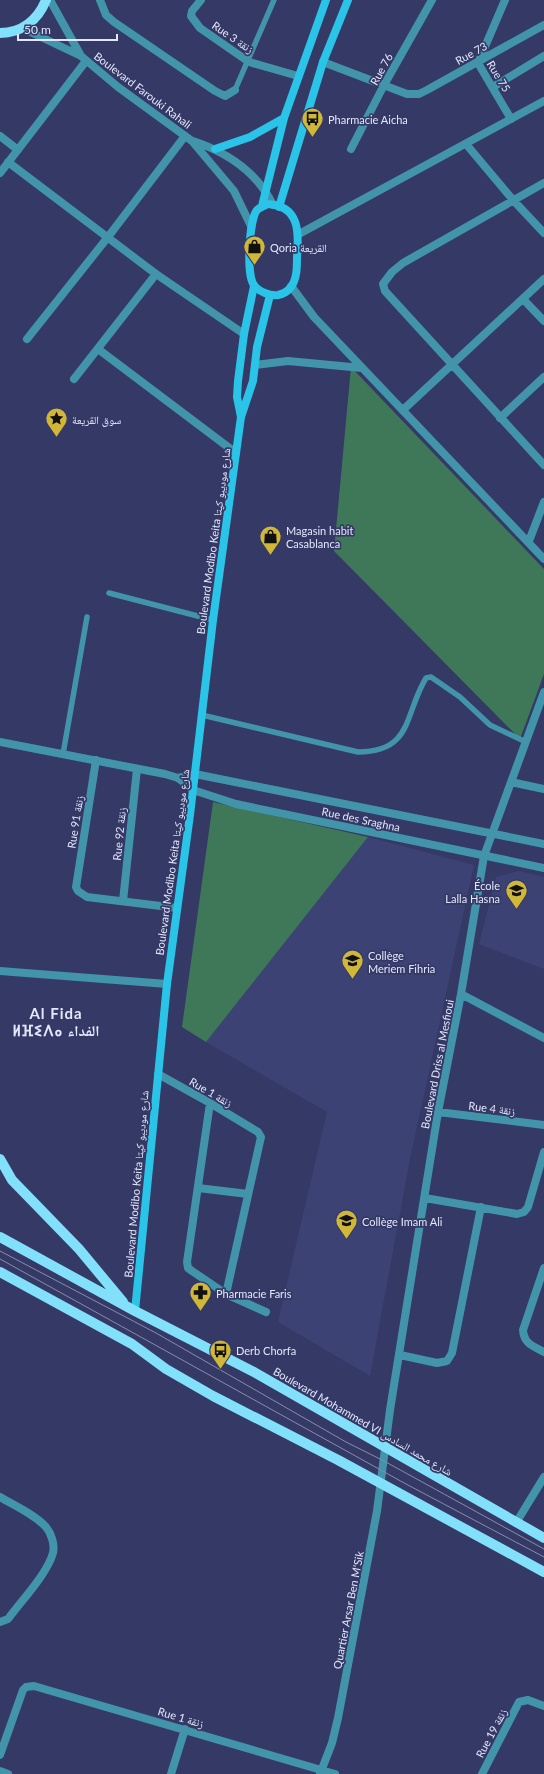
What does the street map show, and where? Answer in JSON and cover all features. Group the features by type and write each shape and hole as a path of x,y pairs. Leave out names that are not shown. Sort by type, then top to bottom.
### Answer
{"main road":[{"path":"0,33 22,28 37,16 46,0"},
{"path":"262,206 276,206 291,214 297,223 299,234 296,268 291,286 280,295 270,295 262,292 254,286 251,280 251,226 257,210 262,206 284,118 326,0"},
{"path":"276,206 323,62 348,0"},
{"path":"215,148 250,137 284,118"},
{"name":"Boulevard Modibo Keita شارع موديبو كيتا","path":"241,417 237,396 244,334 254,286"},
{"name":"Boulevard Modibo Keita شارع موديبو كيتا","path":"131,1309 167,984 195,774 213,620 241,417 248,399 255,365 258,340 270,295"},
{"path":"0,1159 16,1186 74,1244 131,1309"},
{"name":"Boulevard Mohammed VI شارع محمد السادس","path":"0,1237 131,1309 254,1372 544,1538"},
{"path":"0,1272 132,1344 166,1369 213,1396 544,1572"}],"street":[{"name":"Boulevard Farouki Rahali","path":"50,0 84,58"},
{"path":"100,0 106,15 114,22 215,91 225,96 235,90"},
{"name":"Rue 3 زنقة","path":"201,0 192,11 191,16 195,24 248,62 298,76"},
{"name":"Rue 76","path":"352,149 384,84 432,0"},
{"name":"Rue 75","path":"506,0 478,63 511,119"},
{"name":"Rue 73","path":"384,84 407,94 419,94 478,63 544,25"},
{"name":"Boulevard Farouki Rahali","path":"22,28 84,58 118,86 188,138 234,192 251,226"},
{"path":"493,87 544,56"},
{"path":"0,173 84,58"},
{"path":"323,62 384,84"},
{"path":"299,234 544,101"},
{"path":"0,136 18,150"},
{"name":"Boulevard Farouki Rahali","path":"188,138 215,148 257,180 266,190 276,206"},
{"path":"27,339 188,138"},
{"path":"466,144 513,200 544,232"},
{"path":"8,162 156,274 244,334"},
{"path":"544,183 403,263 392,272 383,284 385,291 544,465"},
{"path":"74,379 156,274"},
{"path":"404,409 544,279"},
{"path":"291,286 314,317 362,368 404,409 529,541 544,559"},
{"path":"522,299 544,321"},
{"path":"98,349 236,453"},
{"path":"255,365 288,360 362,368"},
{"path":"500,418 544,377"},
{"path":"529,541 544,502"},
{"name":"Boulevard Driss al Mesfioui","path":"386,1448 438,1112 461,994 484,856 544,692"},
{"name":"Rue des Sraghna","path":"0,742 96,760 178,778 195,774 544,844"},
{"name":"Rue 91 زنقة","path":"96,760 76,887 78,891 86,897 123,901"},
{"name":"Rue 92 زنقة","path":"123,901 137,769"},
{"name":"Rue des Sraghna","path":"178,778 192,790 236,804 544,868"},
{"path":"511,782 544,789"},
{"path":"123,901 177,908"},
{"path":"0,971 167,984"},
{"path":"461,994 544,1038"},
{"name":"Rue 1 زنقة","path":"158,1074 210,1103 260,1134 261,1141 248,1194"},
{"path":"210,1103 187,1262 188,1268 226,1294 266,1312"},
{"name":"Rue 4 زنقة","path":"438,1112 544,1125"},
{"path":"425,1198 517,1214 524,1212 528,1207 544,1152"},
{"path":"198,1188 248,1194 226,1294"},
{"path":"400,1355 437,1363 447,1361 452,1353 480,1207"},
{"path":"544,1268 542,1280 523,1330 524,1338 528,1343 544,1352"},
{"name":"Quartier Arsar Ben M'Sik","path":"321,1771 336,1724 354,1641 386,1448"},
{"path":"516,1523 544,1477"},
{"path":"0,1497 36,1519 46,1528 52,1537 53,1552 44,1570 8,1618 0,1622"},
{"name":"Rue 1 زنقة","path":"0,1755 22,1692 26,1687 34,1686 335,1774"},
{"name":"Rue 19 زنقة","path":"482,1774 519,1702 528,1700 544,1706"},
{"path":"171,1774 185,1729"},
{"path":"0,1771 8,1774"}],"lane":[{"path":"235,90 274,0"},
{"path":"109,593 213,620"},
{"path":"63,754 88,617"},
{"path":"202,715 358,752 375,752 394,743 402,734 409,720 418,692 426,678 432,677 455,693 490,725 526,742"}],"shaded area":[{"name":"Collège Meriem Fihria","path":"368,837 474,865 410,1159 370,1376 278,1322 327,1112 206,1042"},
{"name":"École Lalla Hasna","path":"519,871 544,877 544,969 479,944 496,877"}],"green space":[{"path":"351,367 544,569 544,674 520,739 334,551"},
{"path":"213,802 368,837 206,1042 182,1027"}],"tram line":[{"path":"0,1251 156,1333 346,1442 384,1461 544,1549"},
{"path":"0,1259 406,1484 544,1557"}],"place":[{"name":"Pharmacie Aicha","path":"312,138"},
{"name":"Qoria القريعة","path":"255,266"},
{"name":"سوق القريعة","path":"57,438"},
{"name":"Magasin habit Casablanca","path":"271,556"},
{"name":"École Lalla Hasna","path":"516,910"},
{"name":"Collège Meriem Fihria","path":"352,980"},
{"name":"Collège Imam Ali","path":"346,1240"},
{"name":"Pharmacie Faris","path":"200,1312"},
{"name":"Derb Chorfa","path":"220,1370"}],"district":[{"name":"Al Fida ⵍⴼⵉⴷⴰ الفداء","path":"56,1022"}]}
